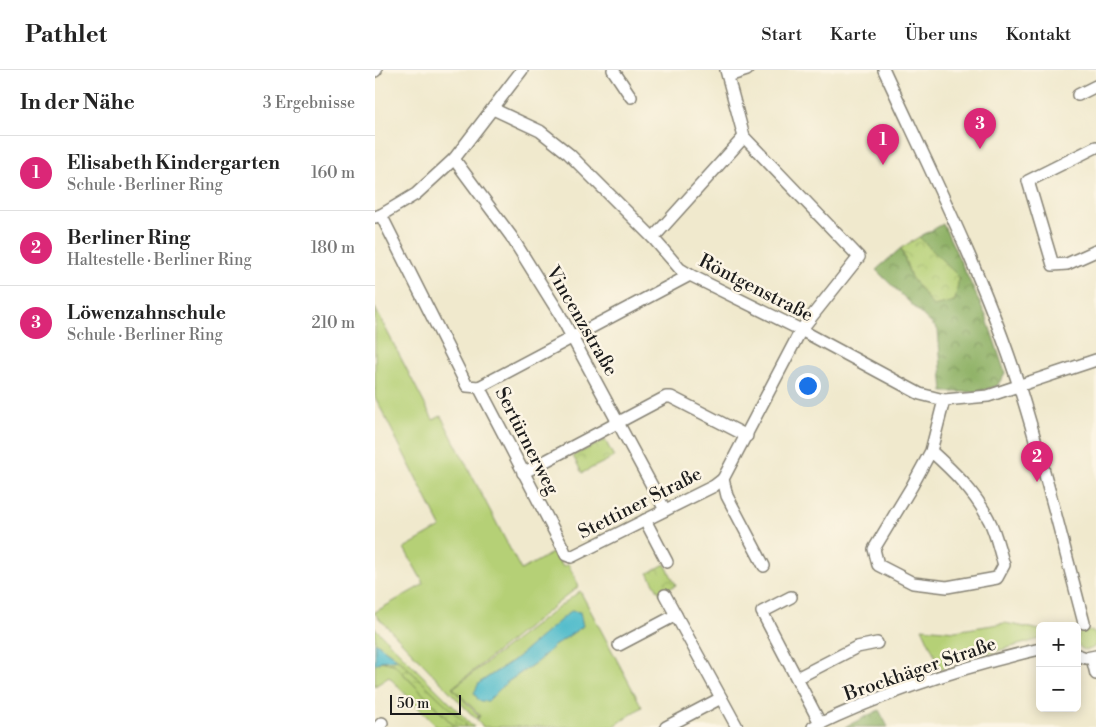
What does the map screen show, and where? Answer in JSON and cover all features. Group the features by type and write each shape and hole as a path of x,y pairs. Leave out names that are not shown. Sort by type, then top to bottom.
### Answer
{"street":[{"path":"378,216 416,194 454,159 521,70"},
{"path":"613,70 631,97"},
{"path":"747,70 727,73 744,137 859,257 801,330 723,479 727,496 763,566"},
{"path":"884,70 985,292 1019,386 1080,622"},
{"path":"1078,95 1096,86"},
{"name":"Röntgenstraße","path":"493,109 540,132 569,154 653,238 680,269 801,330 920,394 944,400 988,396 1096,360"},
{"path":"653,238 744,137"},
{"path":"1096,147 1028,181 1053,265 1067,264 1096,251"},
{"name":"Vincenzstraße","path":"454,159 511,236 559,313 665,510"},
{"name":"Sertürnerweg","path":"378,216 467,386 479,387 566,555 571,557"},
{"path":"479,387 689,275"},
{"path":"523,473 666,397 671,397 747,436"},
{"path":"931,451 954,471 970,490 990,520 1004,565 997,578 947,587 913,583 879,565 874,549 931,451 944,400"},
{"name":"Stettiner Straße","path":"571,557 714,486 723,479"},
{"path":"645,520 667,562"},
{"path":"665,595 737,727"},
{"path":"791,597 762,612 797,678 817,725"},
{"path":"619,645 676,615"},
{"path":"1081,625 1096,625"},
{"path":"797,678 857,647 877,643"},
{"name":"Brockhäger Straße","path":"817,725 901,690 967,667 1036,650"},
{"path":"1081,656 1094,657 1096,674"},
{"path":"666,727 721,698"}],"green space":[{"path":"943,224 986,316 1005,373 997,386 978,392 943,392 938,330 876,270 901,248 911,277 959,277 919,237"},
{"path":"919,237 959,277 955,301 933,306 911,277 901,248"},
{"path":"375,308 433,420 441,416 521,570 554,552 563,567 568,564 579,586 452,688 479,716 476,719 375,614 375,612 424,584 404,548 441,527 375,397"},
{"path":"605,440 614,457 582,473 573,456"},
{"path":"665,564 676,585 660,594 648,573"},
{"path":"580,591 642,707 613,727 483,727 477,721 480,715 453,688","holes":["583,626 554,646 538,661 506,683 488,701 479,683 514,660"]},
{"path":"1005,623 1036,629 1036,640 957,662 941,669 922,628 955,631"},
{"path":"375,628 474,727 465,727 465,724 398,659 375,642"},
{"path":"1087,630 1096,636 1097,640 1094,647 1087,650 1081,648 1081,632"},
{"path":"398,659 466,724 465,727 455,727 394,664 381,661"},
{"path":"381,661 394,664 455,727 437,727 389,677 375,686 375,665"},
{"path":"879,710 888,727 845,727"}],"water":[{"path":"571,611 580,612 583,626 506,683 488,701 479,701 474,693 479,683 514,660"},
{"path":"375,642 398,659 381,661 375,665"}],"place":[{"name":"Löwenzahnschule","path":"980,149"},
{"name":"Elisabeth Kindergarten","path":"883,165"},
{"name":"Berliner Ring","path":"1037,482"}]}
